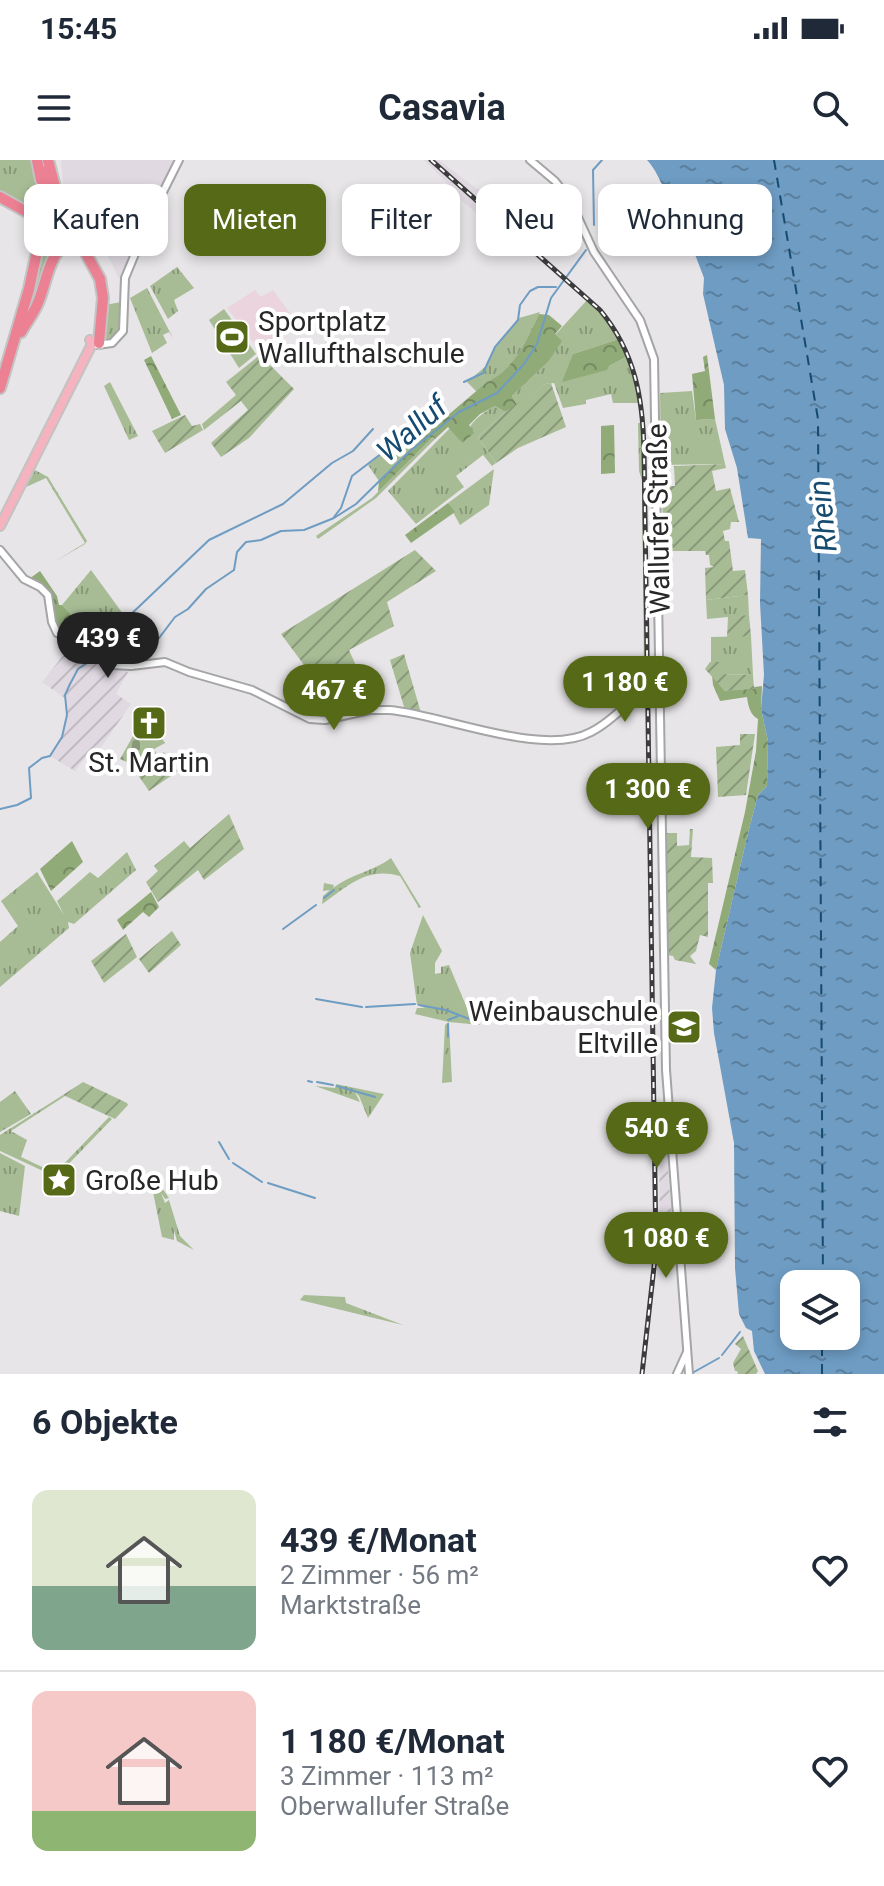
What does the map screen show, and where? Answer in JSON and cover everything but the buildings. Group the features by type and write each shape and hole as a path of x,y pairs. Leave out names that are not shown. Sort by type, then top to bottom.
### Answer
{"highway":[{"path":"41,184 44,160"},
{"path":"43,184 44,160"},
{"path":"44,160 52,184"},
{"path":"0,195 24,208"},
{"path":"0,195 24,209"},
{"path":"0,373 33,256"},
{"path":"0,388 35,256"},
{"path":"10,355 37,305 50,266 57,256"},
{"path":"84,256 90,263 99,291 97,343"},
{"path":"88,256 102,285 97,343"}],"main road":[{"path":"0,526 76,374 97,343"},
{"path":"76,374 97,343"}],"street":[{"path":"97,343 116,341 123,331 125,278 179,160"},
{"name":"Wallufer Straße","path":"530,160 561,187 570,200 594,254 640,320 654,359 659,667 654,681 660,689 667,1082 688,1350 686,1363"},
{"path":"0,550 24,579 48,595 57,633 84,643 112,665 121,667 165,662 252,690 310,719 325,720 358,712 397,710 519,737 573,739 598,728 654,681"},
{"path":"686,1363 689,1374"},
{"path":"677,1374 686,1363"}],"shaded area":[{"path":"61,160 177,160 165,184 63,184"},
{"path":"424,160 439,160 476,188 476,213 460,199 460,184 447,184"},
{"path":"108,256 130,256 119,279"},
{"path":"255,290 261,297 273,290 290,313 285,317 290,324 260,351 227,308"},
{"path":"87,633 107,642 109,640 123,653 107,665 128,672 116,694 131,704 102,746 87,755 75,771 50,756 62,737 67,715 66,699 42,682 75,645 88,656 94,656 96,653 82,638"},
{"path":"664,1114 675,1264 660,1266 659,1116"}],"green space":[{"path":"0,160 36,160 37,184 24,184 24,205 0,192"},
{"path":"37,256 59,256 22,327"},
{"path":"177,267 194,288 174,300 178,311 168,319 150,286"},
{"path":"147,288 173,338 169,332 163,335 167,343 152,353 130,298"},
{"path":"588,299 619,339 573,354 609,366 628,356 640,403 613,403 611,394 586,400 586,404 563,408 554,383 545,384 517,405 512,396 548,362 555,335"},
{"path":"121,302 122,326 115,340 104,342 105,305"},
{"name":"Sportplatz Wallufthalschule","path":"224,309 256,354 239,368 209,320"},
{"path":"540,312 511,364 477,392 467,382 486,366 493,351 519,318"},
{"path":"539,314 549,315 562,326 555,334 562,341 548,362 512,396 517,405 505,412 495,406 480,414 469,425 474,433 462,443 448,427 435,439 433,437 378,492 379,481 421,438 505,370 524,344"},
{"path":"619,339 628,356 607,370 562,382 573,354"},
{"path":"260,355 294,389 249,438 221,457 211,443 248,410 241,401 204,430 202,424 236,395 226,382"},
{"path":"707,355 715,419 696,420 692,374 705,371 703,357"},
{"path":"151,356 181,415 172,419 144,360"},
{"path":"110,382 138,436 129,440 104,386"},
{"path":"551,383 566,427 518,448 496,463 478,437 505,412"},
{"path":"692,391 696,420 715,419 725,464 661,465 660,393"},
{"path":"495,406 505,412 478,437 496,463 492,466 483,455 456,476 464,487 416,524 388,491 450,428 462,443 474,421"},
{"path":"185,415 192,426 200,424 203,430 165,453 152,431"},
{"path":"643,422 646,684 640,689 636,687 644,674 642,480 638,423"},
{"path":"614,425 615,473 601,474 601,426"},
{"path":"413,428 421,438 379,481 368,465"},
{"path":"433,437 435,439 376,498 318,539 316,536 372,498"},
{"path":"725,464 726,468 712,471 716,491 730,488 739,522 731,522 730,529 723,531 725,541 729,541 733,571 745,570 748,595 706,600 705,568 714,567 710,565 709,555 705,551 665,551 661,486 675,486 674,466"},
{"path":"494,469 489,505 460,525 448,503"},
{"path":"35,470 48,477 87,541 85,544 54,562 85,543 46,478 26,487"},
{"path":"448,503 455,512 411,543 405,535"},
{"path":"415,550 436,571 387,602 394,626 349,650 375,708 338,714 323,695 301,704 286,681 304,665 281,634"},
{"path":"91,570 126,618 99,642 89,633 83,637 81,635 84,630 62,605"},
{"path":"40,571 57,596 59,605 85,630 79,639 59,631 51,596 29,579"},
{"path":"748,595 749,615 707,619 706,600"},
{"path":"749,615 751,636 727,638 728,616"},
{"path":"751,636 753,675 721,674 721,662 711,662 711,637"},
{"path":"404,654 421,713 405,710 390,660"},
{"path":"710,662 721,662 721,674 753,675 754,689 725,691 705,669"},
{"path":"712,675 725,691 762,686 761,709 768,741 767,786 758,795 716,970 709,964 745,812 756,751 758,719 751,712 747,697 720,701"},
{"path":"157,731 165,743 154,749 157,755 136,772 129,763 120,759 133,736 140,740"},
{"path":"740,734 755,734 746,795 718,797 716,747 740,745"},
{"path":"164,752 178,771 149,791 136,772"},
{"path":"229,814 244,849 204,880 198,870 158,902 146,882 158,871 154,866 184,841 190,848"},
{"path":"690,829 693,829 691,857 712,858 713,883 708,883 708,937 700,935 696,951 690,956 696,964 675,960 668,955 666,833 677,833 677,846 689,845"},
{"path":"72,841 83,862 51,891 40,869"},
{"path":"127,852 136,870 74,924 68,922 69,928 0,987 0,942 18,926 1,901 37,872 64,915 57,901 90,872 98,878"},
{"path":"391,858 421,907 400,876 388,874 358,880 322,904 323,896 330,890 323,891 324,883 334,885 333,888"},
{"path":"151,892 159,907 149,917 143,912 123,930 117,920"},
{"path":"423,915 442,951 435,963 435,974 441,973 441,967 449,965 467,1008 472,1007 480,1025 415,1014 417,1008 425,1008 417,1005 410,953"},
{"path":"172,931 181,945 149,973 139,959"},
{"path":"126,934 137,957 104,983 91,961"},
{"path":"449,1022 452,1082 442,1083 445,1025"},
{"path":"83,1082 128,1105 115,1119 63,1095"},
{"path":"336,1084 384,1094 368,1118 359,1096 355,1092 360,1102 315,1086 335,1088"},
{"path":"15,1091 31,1114 0,1132 0,1102"},
{"path":"63,1095 11,1131 27,1140 21,1157 55,1173 109,1117 112,1119 56,1177 0,1151 0,1135"},
{"path":"0,1153 25,1166 19,1216 0,1211"},
{"path":"151,1172 169,1198 165,1199 161,1193 165,1203 169,1200 180,1236 194,1250 177,1241 174,1230 174,1240 162,1237 153,1192 146,1179 149,1178 159,1191 149,1176"},
{"path":"304,1295 345,1297 346,1303 403,1325 300,1300"},
{"path":"743,1336 758,1371 756,1374 738,1374 735,1371 733,1363 741,1349 735,1344"}],"water":[{"name":"Rhein","path":"647,160 884,160 884,1374 765,1374 754,1351 752,1331 746,1328 739,1314 735,1268 734,1143 712,1008 716,970 748,833 758,795 767,786 768,741 761,709 764,675 760,603 761,539 748,538 737,468 725,429 724,385 703,294 704,278 696,256 772,256 772,184 662,184"}],"waterway":[{"name":"Walluf","path":"594,225 593,170 602,160"},
{"name":"Walluf","path":"109,660 120,660 135,644 156,642 175,617 188,609 206,589 234,570 237,552 246,542 261,540 281,531 304,530 334,518 356,504 410,451 459,412 497,393 524,364 537,344 551,298 586,250"},
{"name":"Walluf","path":"464,382 483,373 495,347 518,320 520,305 530,291 538,287 556,287"},
{"name":"Walluf","path":"334,517 341,508 352,476 386,450 410,423 420,419 435,396"},
{"path":"126,619 209,540 283,504 332,463 353,451 373,429"},
{"name":"Walluf","path":"0,809 31,798 29,768 50,756 62,737 67,715 65,695 78,669 96,657"},
{"path":"324,898 334,890"},
{"path":"283,929 316,905"},
{"path":"316,999 362,1007"},
{"path":"366,1007 415,1004"},
{"path":"419,1005 446,1010 472,1020"},
{"path":"448,1020 458,1016"},
{"path":"448,1024 448,1037"},
{"path":"308,1081 312,1082"},
{"path":"317,1082 333,1085"},
{"path":"337,1086 375,1097"},
{"path":"219,1142 229,1159"},
{"path":"233,1163 262,1182"},
{"path":"268,1183 315,1198"},
{"path":"722,1355 740,1332"},
{"path":"694,1372 719,1358"}],"ferry route":[{"path":"774,160 818,419 823,1270"},
{"path":"822,1350 822,1374"}],"railway":[{"path":"431,160 600,310 622,342 639,394 644,451 656,1249 642,1374"}],"place":[{"name":"Sportplatz Wallufthalschule","path":"232,337"},
{"name":"St. Martin","path":"149,723"},
{"name":"Weinbauschule Eltville","path":"684,1027"},
{"name":"Große Hub","path":"59,1180"}]}
